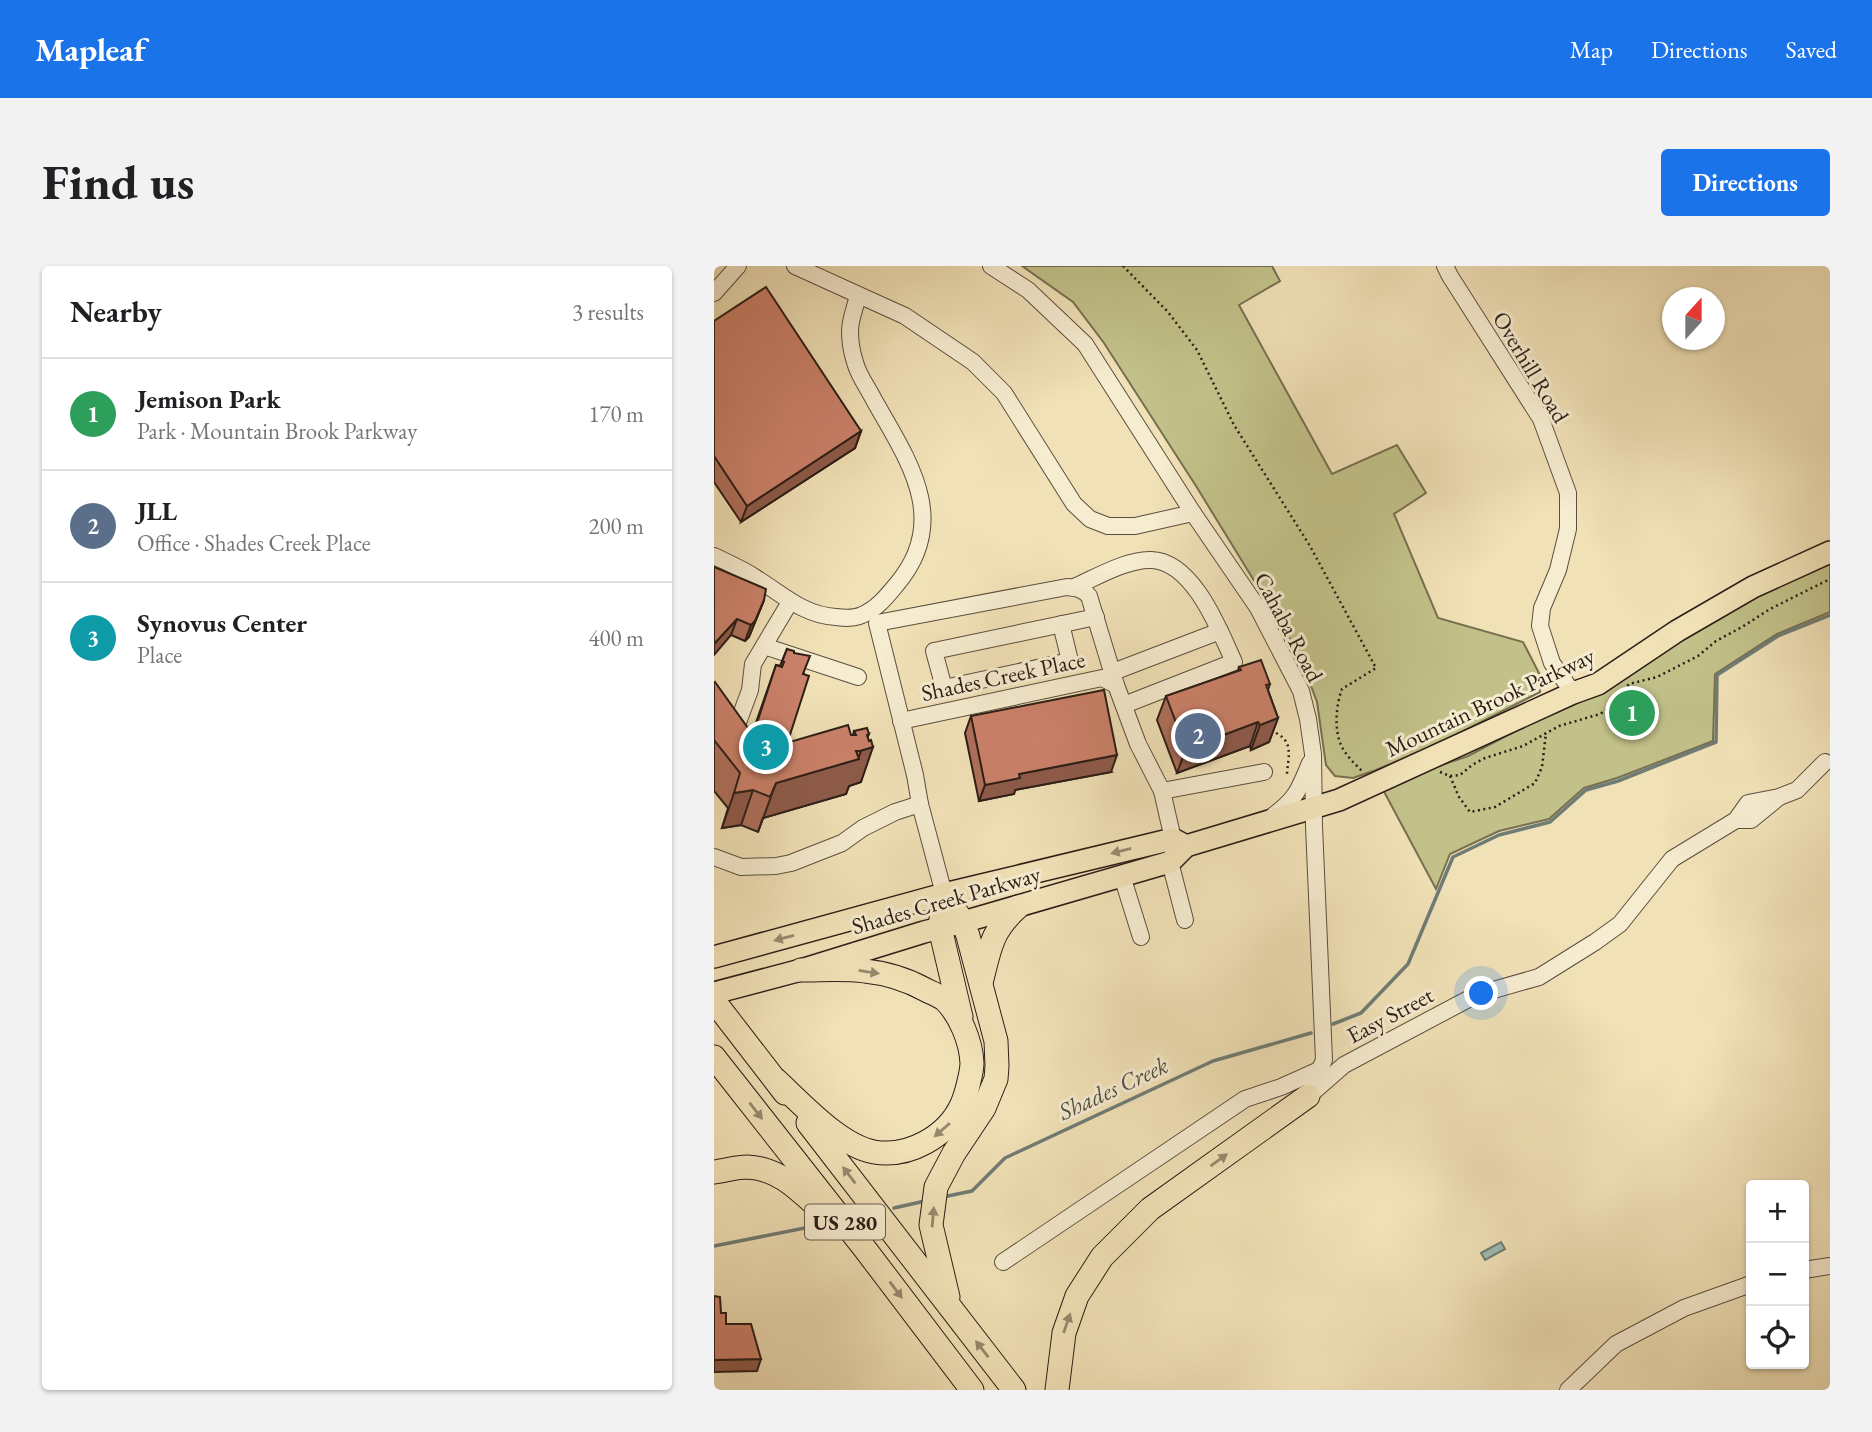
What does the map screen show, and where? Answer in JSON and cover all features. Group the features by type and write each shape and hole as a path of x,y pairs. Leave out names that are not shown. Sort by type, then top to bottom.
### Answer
{"highway":[{"path":"944,894 963,922 996,1041 997,1066 996,1079 984,1108 954,1153 936,1187 931,1225 950,1307"},
{"path":"776,1080 832,1131 852,1144 875,1152 887,1153 915,1148 949,1125 963,1104 972,1064 940,928 944,894"},
{"path":"981,982 996,931 1003,920 1018,907"},
{"path":"801,970 866,971 912,982 944,999 963,1024"},
{"name":"US 280","path":"714,1001 1014,1390"},
{"name":"US 280","path":"714,1057 972,1390"},
{"path":"1057,1390 1063,1333 1077,1296 1102,1257 1150,1209 1308,1096"},
{"path":"714,1172 747,1167 782,1176 865,1249"}],"main road":[{"name":"Mountain Brook Parkway","path":"1314,807 1339,800 1392,776 1430,765 1573,693 1598,684 1677,631 1753,587 1830,552"},
{"name":"Shades Creek Parkway","path":"714,957 944,894 1265,822 1314,807"},
{"name":"Shades Creek Parkway","path":"714,993 1170,862 1179,842"}],"street":[{"path":"714,293 738,266"},
{"path":"795,266 905,316 973,362 1004,393 1074,504 1090,520 1108,526 1135,526 1193,513"},
{"name":"Cahaba Road","path":"991,266 1028,290 1085,344 1193,513 1258,608 1301,691 1313,754 1324,1060 1308,1096"},
{"name":"Overhill Road","path":"1445,266 1541,419 1568,492 1568,529 1558,570 1542,608 1540,626 1552,663 1573,693"},
{"path":"858,295 849,330 855,364 905,455 919,487 922,508 919,546 903,577 879,605 876,624"},
{"path":"714,556 751,575 809,612 830,617 849,618 862,615 876,624 1067,586 1074,587 1089,596 1115,679 1220,631"},
{"path":"1074,587 1128,564 1149,560 1166,562 1183,574 1200,596 1234,662 1124,705"},
{"path":"736,728 750,690 753,664 790,602"},
{"path":"1060,624 1070,661 944,688 934,651 1060,624 1096,617"},
{"name":"Shades Creek Place","path":"876,624 944,894"},
{"path":"764,646 858,677"},
{"name":"Shades Creek Place","path":"901,722 1102,678 1115,679 1138,744 1162,791 1179,842"},
{"path":"1265,822 1291,803 1313,754"},
{"name":"Easy Street","path":"1308,1096 1344,1065 1476,995 1539,977 1595,942 1620,924 1672,859 1736,820 1748,803 1779,797 1797,790 1825,762"},
{"path":"1162,791 1264,772"},
{"path":"714,857 741,867 791,863 842,844 863,828 895,812 920,804"},
{"path":"1170,862 1185,920"},
{"path":"1122,876 1141,937"},
{"path":"1003,1262 1245,1099 1319,1070"},
{"path":"1279,1117 1276,1113 1276,1101 1281,1087"},
{"path":"1809,1269 1830,1266"},
{"path":"1568,1390 1616,1344 1684,1308 1746,1286"}],"path":[{"path":"1123,266 1168,312 1197,350 1234,425 1310,546 1376,668 1342,689 1337,705 1339,740 1347,755 1369,778"},
{"path":"1430,765 1450,776 1460,775 1485,758 1523,746 1559,726 1600,714 1609,708 1629,684 1657,677 1677,667 1770,608 1830,579"},
{"path":"1276,733 1285,739 1288,746 1287,774 1291,782"},
{"path":"1450,776 1470,812 1495,807 1535,783 1542,767 1546,733"}],"shaded area":[{"path":"1022,266 1272,266 1280,281 1239,305 1332,474 1397,445 1426,493 1394,514 1438,618 1523,642 1541,677 1540,692 1436,745 1376,770 1353,778 1335,776 1326,765 1317,702 1299,654 1196,486 1104,343 1073,302"},
{"path":"1830,559 1830,612 1777,634 1715,674 1713,741 1584,788 1549,819 1499,831 1450,854 1436,889 1381,786 1468,756 1604,685 1766,589"}],"water":[{"path":"1501,1242 1505,1249 1485,1260 1481,1253"}],"building":[{"path":"766,287 861,431 747,506 714,456 714,321"},
{"path":"714,567 766,589 755,621 751,625 737,619 714,644"},
{"path":"787,649 810,656 803,674 809,676 788,741 848,725 851,735 856,735 854,731 867,728 867,735 873,747 856,751 859,759 776,783 770,797 753,790 734,793 740,773 714,740 714,683 753,735 776,665 782,667"},
{"path":"1261,660 1270,684 1266,685 1278,718 1260,725 1258,722 1186,749 1166,696 1241,670 1239,667"},
{"path":"1104,690 1117,755 1019,774 1020,778 985,785 971,716"},
{"path":"714,1296 720,1297 721,1313 726,1313 726,1324 751,1324 761,1359 714,1360"}],"waterway":[{"name":"Shades Creek","path":"1333,1024 1361,1013 1408,964 1453,857 1499,835 1550,822 1586,790 1618,781 1716,742 1717,675 1778,636 1830,615"},
{"name":"Shades Creek","path":"943,1197 972,1191 1005,1158 1213,1061 1311,1033"},
{"name":"Shades Creek","path":"894,1208 925,1201"},
{"name":"Shades Creek","path":"714,1246 820,1225"}],"place":[{"name":"Jemison Park","path":"1632,713"},
{"name":"JLL","path":"1198,736"},
{"name":"Synovus Center","path":"766,747"}]}
